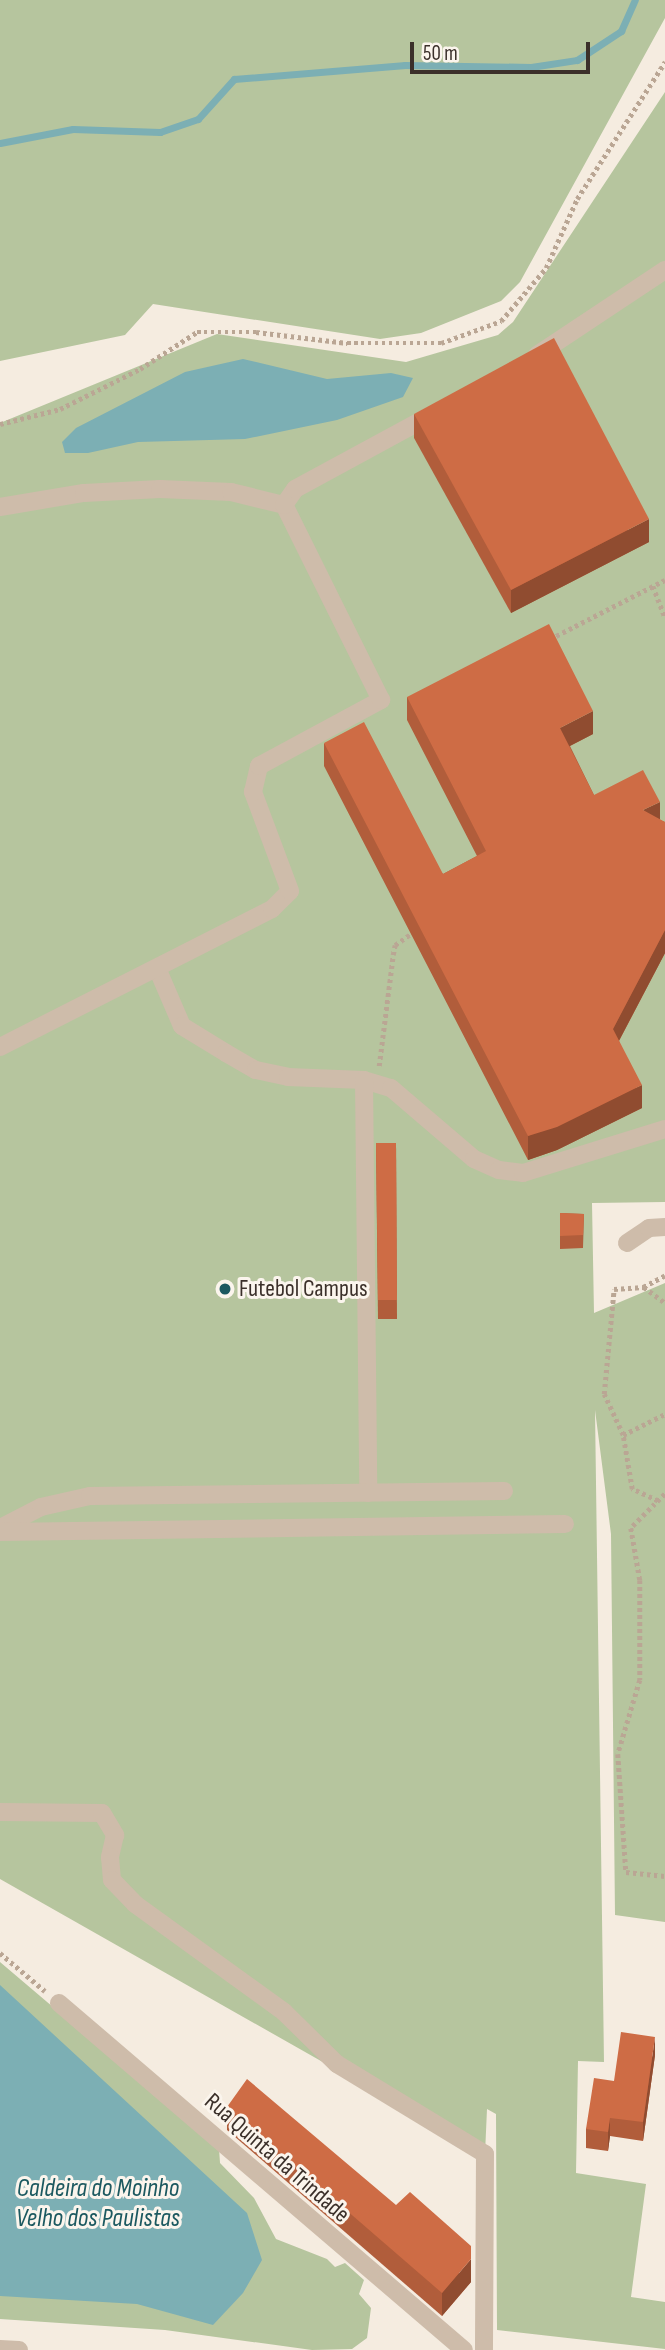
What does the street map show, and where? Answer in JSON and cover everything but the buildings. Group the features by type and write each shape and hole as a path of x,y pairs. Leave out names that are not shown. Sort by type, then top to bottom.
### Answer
{"street":[{"path":"520,365 665,270"},
{"path":"284,505 295,489 451,405"},
{"path":"0,507 84,493 160,489 231,492 284,505 381,700 259,766 253,792 290,891 272,909 0,1047"},
{"path":"157,968 182,1026 256,1070 288,1077 370,1082 407,1100 474,1159 499,1170 523,1173 665,1129"},
{"path":"368,1493 370,1082"},
{"path":"627,1243 649,1228 665,1227"},
{"path":"0,1530 41,1507 90,1496 504,1491"},
{"path":"0,1530 565,1524"},
{"path":"0,1812 102,1812 115,1835 110,1857 112,1880 135,1904 284,2011 337,2064 485,2154 484,2350"},
{"name":"Rua Quinta da Trindade","path":"59,2003 464,2350"},
{"path":"0,2349 19,2350"}],"path":[{"path":"0,424 60,409 140,369 197,332 256,332 347,343 441,343 502,321 545,268 577,199 665,62"},
{"path":"543,643 665,580"},
{"path":"653,586 665,617"},
{"path":"370,1082 395,945 411,934"},
{"path":"658,1501 632,1489 623,1435 604,1394 614,1289 644,1287 665,1276"},
{"path":"644,1287 665,1303"},
{"path":"623,1435 665,1414"},
{"path":"665,1494 631,1528 640,1580 640,1680 618,1754 626,1872 665,1875"},
{"path":"0,1953 59,2003"}],"green space":[{"path":"0,0 665,0 665,18 520,282 501,301 421,333 380,339 153,304 125,335 0,361"},
{"path":"665,92 665,1202 592,1203 594,1313 665,1283 665,1922 615,1915 611,1534 595,1410 604,2062 578,2061 576,2173 646,2184 631,2297 665,2302 665,2349 497,2330 496,2114 487,2109 485,2154 0,1879 0,423 217,334 406,362 498,335 513,322"},
{"name":"Caldeira do Moinho Velho dos Paulistas","path":"0,1962 219,2148 220,2163 254,2198 276,2239 327,2259 335,2267 345,2263 364,2280 359,2294 371,2308 367,2338 352,2349 312,2350 165,2330 0,2319"}],"water":[{"path":"243,359 327,379 391,373 413,378 403,397 337,420 245,439 138,442 88,453 65,453 62,442 76,428 185,372"},
{"name":"Caldeira do Moinho Velho dos Paulistas","path":"0,1985 247,2213 262,2260 243,2293 213,2325 137,2304 0,2296"}],"waterway":[{"path":"0,143 73,129 160,132 198,119 234,79 405,65 531,67 577,60 621,31 635,0"}],"place":[{"name":"Futebol Campus","path":"225,1289"}]}
